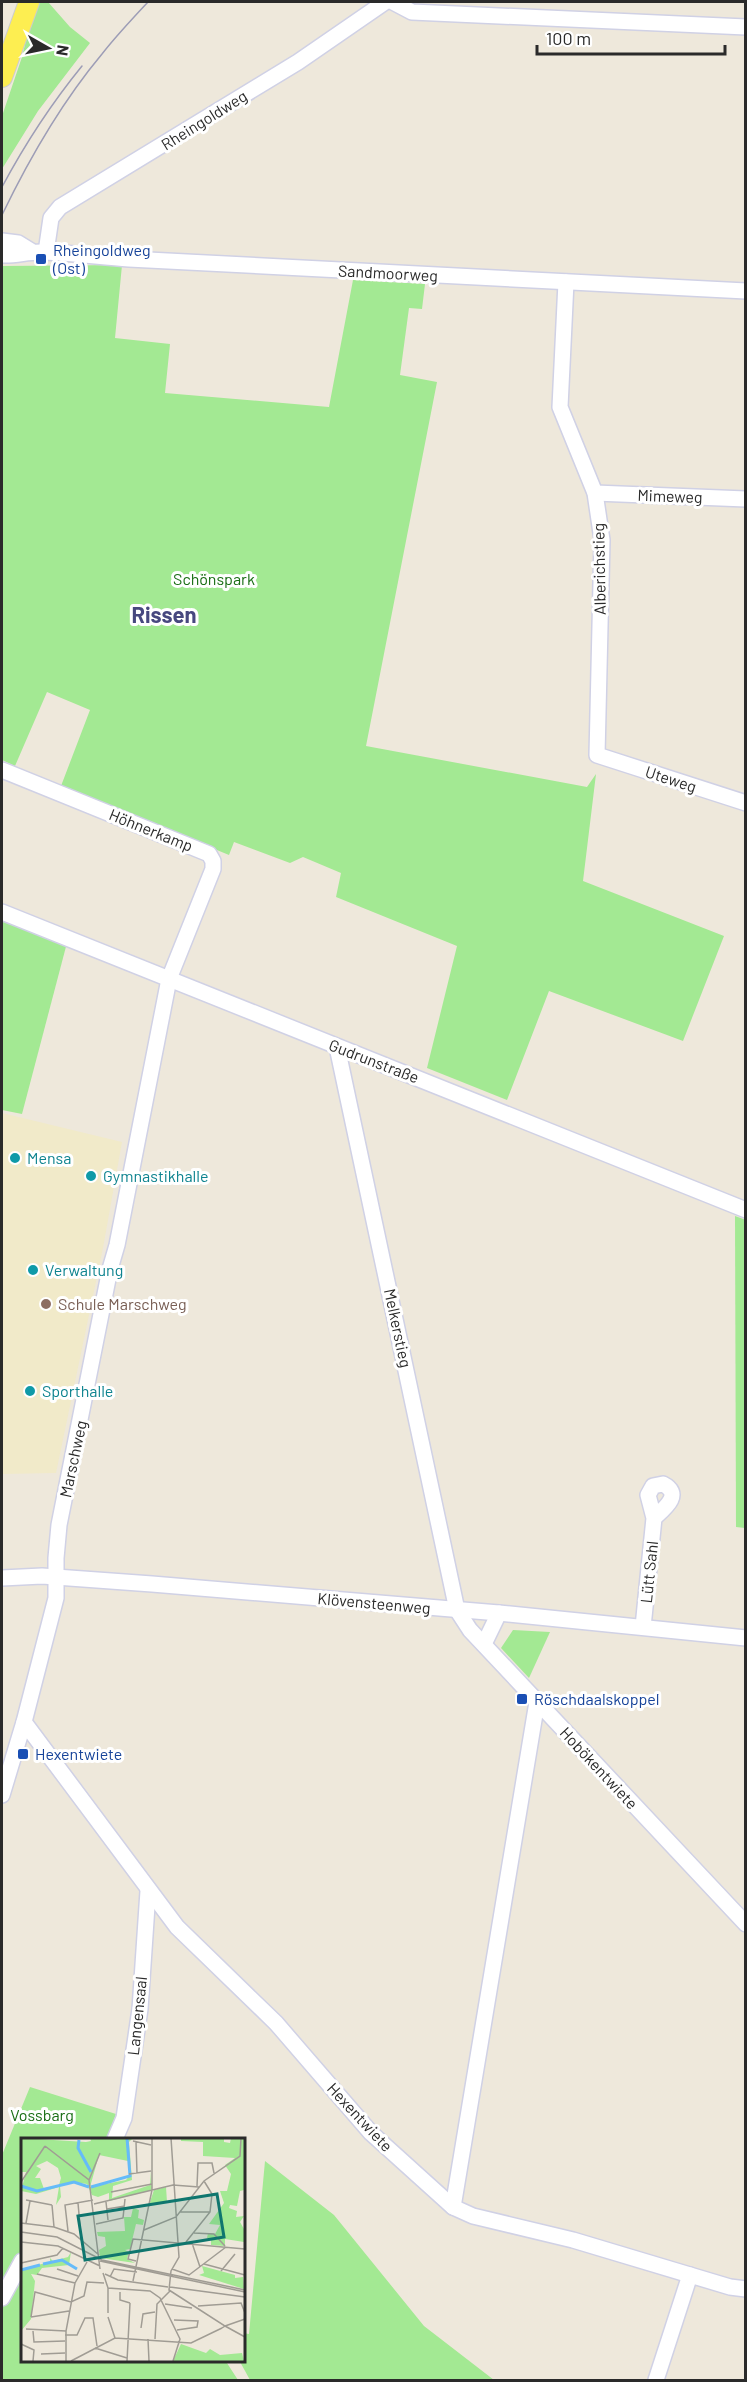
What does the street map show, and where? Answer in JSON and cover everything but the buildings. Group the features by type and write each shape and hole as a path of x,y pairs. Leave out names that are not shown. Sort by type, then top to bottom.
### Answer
{"main road":[{"path":"2,77 29,2"}],"street":[{"name":"Rheingoldweg","path":"38,251 51,218 60,207 298,62 385,2"},
{"path":"393,2 412,12 746,27"},
{"name":"Sandmoorweg","path":"2,241 18,243 38,251 129,259 746,291"},
{"name":"Sandmoorweg","path":"2,255 17,256 38,251"},
{"name":"Alberichstieg","path":"566,282 560,407 594,493 602,540 597,755"},
{"name":"Mimeweg","path":"594,493 746,499"},
{"name":"Uteweg","path":"597,755 746,803"},
{"name":"Höhnerkamp","path":"2,770 208,854 213,861 213,869 169,979"},
{"name":"Gudrunstraße","path":"2,912 746,1210"},
{"name":"Marschweg","path":"2,1795 24,1722 56,1598 59,1525 169,979"},
{"name":"Melkerstieg","path":"337,1047 457,1610"},
{"name":"Lütt Sahl","path":"643,1627 654,1518"},
{"name":"Klövensteenweg","path":"2,1578 57,1577 499,1613 746,1638"},
{"name":"Hobökentwiete","path":"457,1610 470,1630 746,1924"},
{"path":"484,1644 499,1613"},
{"path":"453,2207 537,1702"},
{"name":"Hexentwiete","path":"24,1722 177,1927 276,2023 371,2133 453,2207 473,2216 573,2240 729,2287 746,2289"},
{"name":"Langensaal","path":"115,2138 124,2118 140,2009 148,1891"},
{"path":"2,2298 21,2263"},
{"path":"656,2380 690,2275"}],"shaded area":[{"name":"Schule Marschweg","path":"2,1113 122,1142 103,1248 56,1473 2,1474"}],"green space":[{"path":"35,2 48,2 70,27 90,43 38,111 2,169 2,116 22,57"},
{"name":"Schönspark","path":"122,265 115,338 170,344 165,393 329,407 353,280 425,284 422,309 409,308 400,375 437,382 366,746 587,787 596,774 583,881 724,936 683,1041 549,991 507,1100 427,1068 457,946 336,897 341,873 303,857 290,863 234,842 229,855 61,786 90,710 47,692 15,766 2,760 2,266"},
{"path":"2,912 68,939 22,1114 2,1110"},
{"path":"735,1216 746,1220 745,1528 736,1527"},
{"path":"513,1630 550,1632 529,1678 501,1648"},
{"name":"Vossbarg","path":"30,2087 116,2114 107,2138 21,2138 21,2361 226,2361 238,2380 2,2380 2,2155"},
{"path":"265,2161 334,2215 424,2326 494,2380 250,2380 240,2361 244,2361 244,2333 249,2334"}],"tram line":[{"path":"2,215 23,173 59,112 87,73 148,2"},
{"path":"2,187 39,125 82,66"}],"place":[{"name":"Rheingoldweg (Ost)","path":"41,259"},
{"name":"Mensa","path":"15,1158"},
{"name":"Gymnastikhalle","path":"91,1176"},
{"name":"Verwaltung","path":"33,1270"},
{"name":"Schule Marschweg","path":"46,1304"},
{"name":"Sporthalle","path":"30,1391"},
{"name":"Röschdaalskoppel","path":"522,1699"},
{"name":"Hexentwiete","path":"23,1754"}],"district":[{"name":"Rissen","path":"164,615"}]}
